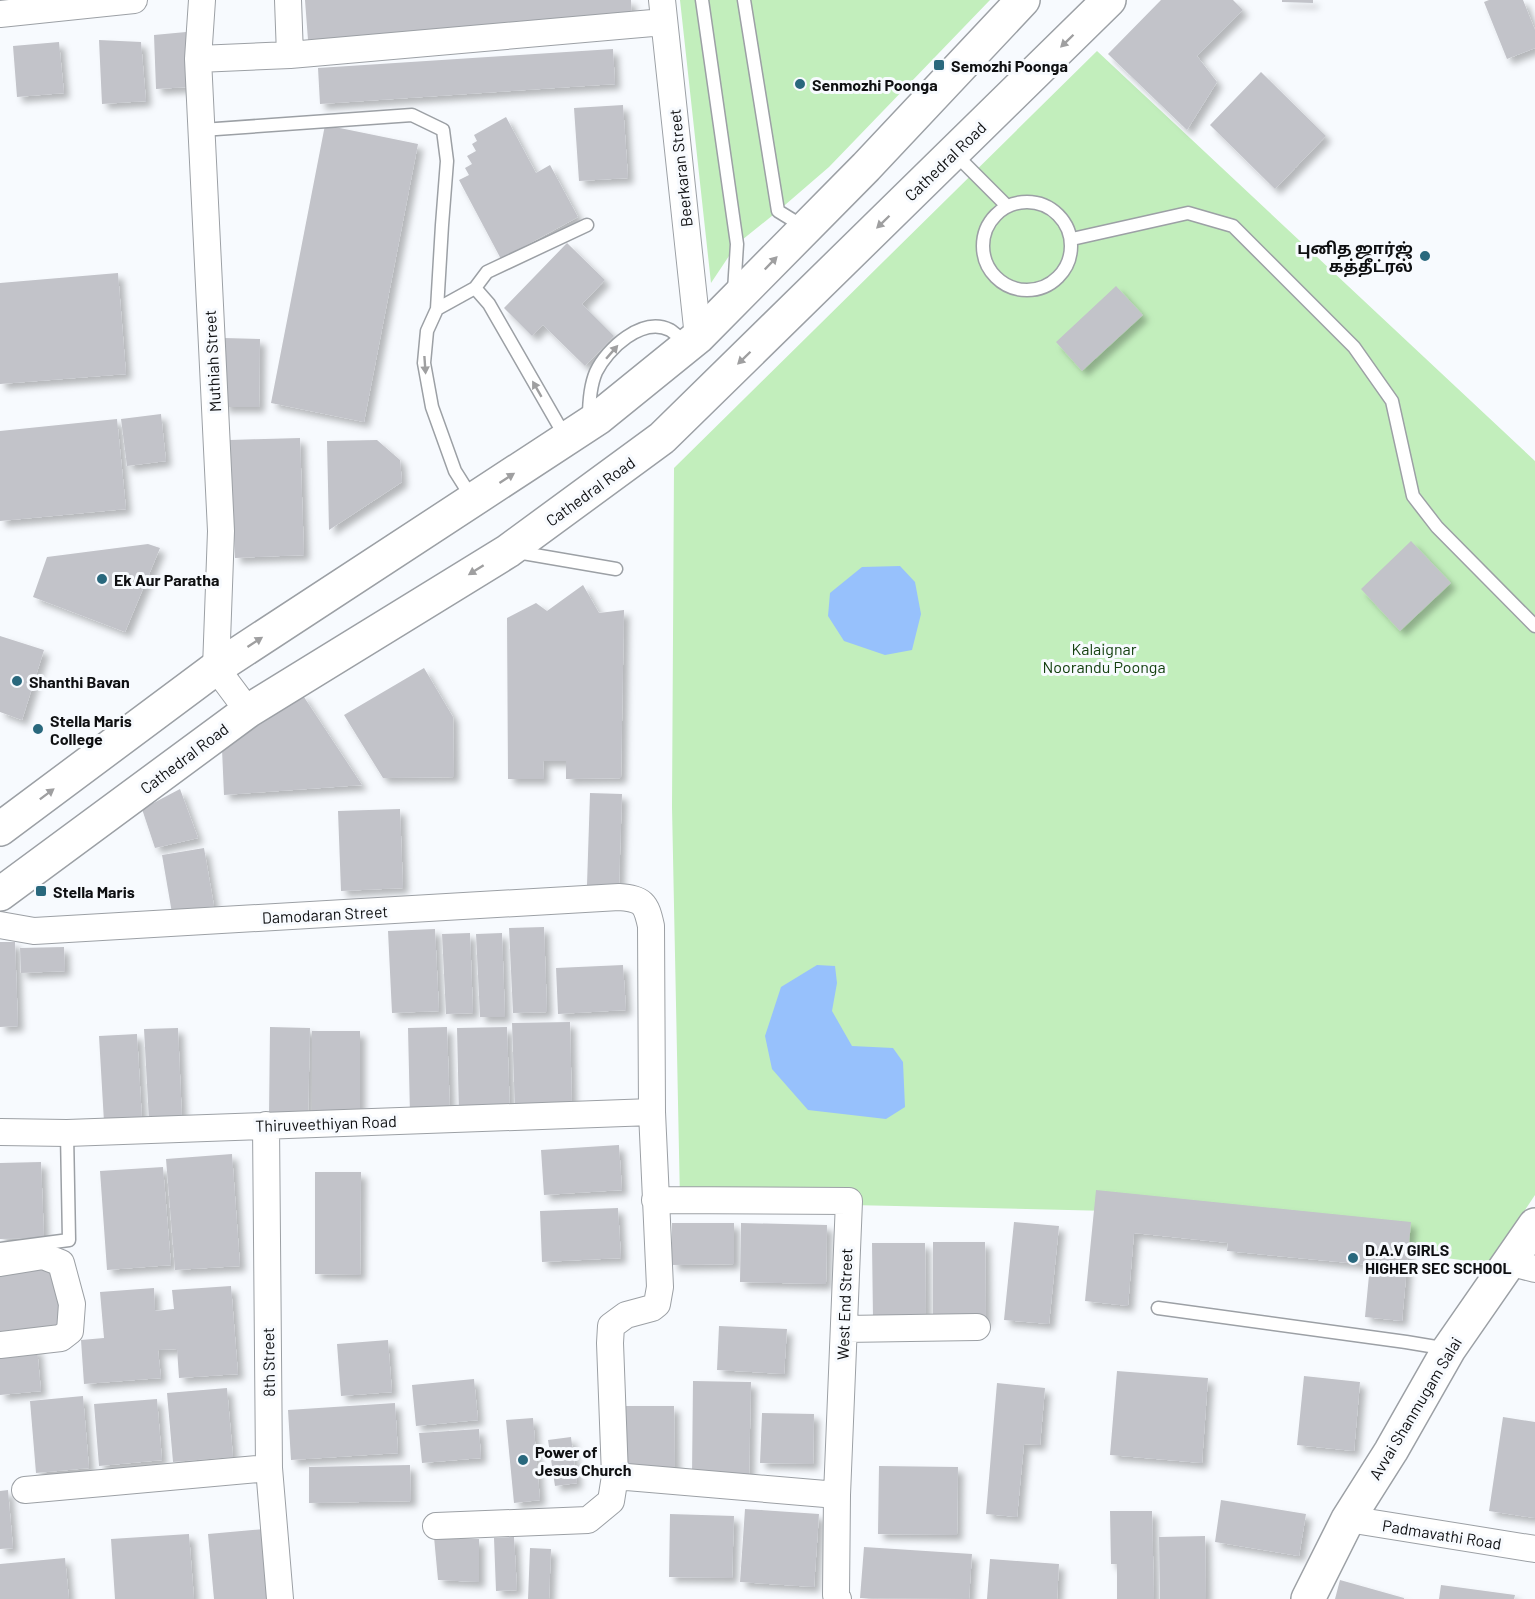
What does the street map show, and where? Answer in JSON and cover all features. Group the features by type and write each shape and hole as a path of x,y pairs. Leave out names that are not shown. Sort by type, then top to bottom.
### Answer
{"main road":[{"path":"0,829 216,668 578,432 693,341 866,167 1023,0"},
{"name":"Cathedral Road","path":"0,894 248,711 508,551 662,438 1109,0"},
{"name":"Avvai Shanmugam Salai","path":"1308,1599 1348,1519 1391,1451 1449,1350 1521,1266 1535,1225"}],"street":[{"path":"0,14 134,0"},
{"name":"Muthiah Street","path":"202,0 198,59 222,531 216,668"},
{"path":"288,0 290,55"},
{"path":"198,59 290,55 663,11"},
{"name":"Beerkaran Street","path":"663,11 693,341"},
{"path":"216,668 248,711"},
{"name":"Damodaran Street","path":"0,925 34,931 619,897 636,898 647,908 651,926 651,1112"},
{"path":"436,1526 588,1520 611,1501 615,1476 611,1326 626,1315 652,1308 657,1304 660,1287 651,1112"},
{"name":"Thiruveethiyan Road","path":"0,1132 67,1133 651,1112"},
{"name":"8th Street","path":"266,1125 269,1468 280,1599"},
{"name":"West End Street","path":"655,1200 849,1201 837,1495 836,1595 838,1599"},
{"path":"0,1263 43,1256 61,1263 72,1304 70,1331 62,1338 0,1345"},
{"path":"844,1329 977,1327"},
{"path":"25,1490 269,1468"},
{"path":"615,1476 837,1495"},
{"name":"Padmavathi Road","path":"1348,1519 1535,1549"}],"lane":[{"path":"702,0 737,243 734,301"},
{"path":"744,0 778,211 805,228"},
{"path":"202,130 412,115 442,130 447,161 437,309 427,331 424,363 432,407 455,471 473,500"},
{"path":"954,152 1007,206"},
{"path":"1020,202 1034,202 1047,206 1059,215 1067,226 1072,239 1067,267 1059,278 1048,286 1021,291 1007,286 996,278 988,267 983,239 992,220 1007,206 1020,202"},
{"path":"1072,239 1188,213 1233,226 1354,347 1392,401 1413,496 1437,526 1535,626"},
{"path":"437,309 475,288 487,272 587,225"},
{"path":"475,288 489,304 578,432"},
{"path":"578,432 596,372 616,346 626,338 641,328 652,326 668,329 693,341"},
{"path":"508,551 616,569"},
{"path":"0,1249 69,1240 67,1133"},
{"path":"1158,1308 1406,1341 1449,1350"}],"green space":[{"name":"Senmozhi Poonga","path":"680,0 990,0 829,167 737,244 711,283"},
{"name":"Kalaignar Noorandu Poonga","path":"1097,51 1535,461 1535,1195 1489,1264 1110,1211 680,1201 672,807 674,468"}],"water":[{"path":"900,566 915,582 921,614 912,650 885,655 844,641 828,616 830,593 862,567"},
{"path":"817,965 835,966 837,983 832,1011 852,1046 893,1048 903,1062 905,1107 886,1119 808,1110 772,1069 765,1036 781,987"}],"building":[{"path":"305,0 631,0 632,17 308,40"},
{"path":"1161,0 1233,0 1243,10 1197,56 1217,82 1187,130 1108,54"},
{"path":"1282,0 1313,0 1313,3 1282,2"},
{"path":"1523,0 1535,30 1535,48 1507,59 1484,2"},
{"path":"186,32 188,87 156,89 154,35"},
{"path":"99,40 141,42 146,101 102,104"},
{"path":"59,42 64,93 17,97 13,46"},
{"path":"613,49 615,84 320,104 318,68"},
{"path":"1261,72 1326,136 1275,189 1210,125"},
{"path":"623,105 628,178 579,181 574,108"},
{"path":"506,117 536,173 550,165 578,217 501,259 459,180 469,175 465,168 472,164 467,156 476,151 472,144 477,141 474,135"},
{"path":"325,125 418,144 364,422 271,403"},
{"path":"567,243 605,280 582,304 614,336 585,366 543,325 532,336 504,308"},
{"path":"118,273 126,374 0,384 0,283"},
{"path":"1116,286 1143,315 1082,371 1056,342"},
{"path":"224,338 260,339 259,407 223,407"},
{"path":"161,414 166,461 127,466 121,419"},
{"path":"117,419 126,509 0,521 0,431"},
{"path":"300,438 304,555 235,558 230,440"},
{"path":"377,440 400,460 402,482 329,530 327,441"},
{"path":"1411,541 1451,583 1400,631 1361,589"},
{"path":"148,544 160,548 125,632 33,597 47,557"},
{"path":"583,585 599,613 624,610 621,778 566,779 566,761 543,761 544,779 508,779 507,618 536,603 547,611"},
{"name":"Shanthi Bavan","path":"0,636 44,650 22,720 0,712"},
{"path":"424,668 453,717 454,777 383,778 344,715"},
{"path":"302,694 362,785 224,795 222,749"},
{"path":"180,789 198,838 155,848 142,809"},
{"path":"590,793 622,794 619,886 587,885"},
{"path":"400,809 403,888 341,891 338,811"},
{"path":"204,848 214,906 172,913 162,855"},
{"path":"544,927 547,1012 513,1013 509,928"},
{"path":"435,929 439,1011 392,1013 388,931"},
{"path":"470,933 473,1013 446,1014 442,934"},
{"path":"502,933 505,1017 480,1017 476,934"},
{"path":"0,942 15,942 18,1026 0,1027"},
{"path":"64,947 65,971 21,973 20,948"},
{"path":"623,965 626,1010 558,1014 556,968"},
{"path":"570,1022 572,1111 515,1112 512,1023"},
{"path":"270,1027 310,1028 308,1116 269,1116"},
{"path":"447,1027 450,1114 410,1115 408,1028"},
{"path":"507,1027 510,1115 459,1116 457,1028"},
{"path":"178,1028 182,1120 149,1121 144,1029"},
{"path":"312,1031 360,1031 360,1117 312,1116"},
{"path":"137,1034 142,1120 104,1122 99,1036"},
{"path":"619,1145 622,1190 544,1195 541,1150"},
{"path":"232,1154 240,1266 175,1270 166,1159"},
{"path":"41,1162 44,1238 0,1239 0,1163"},
{"path":"163,1167 171,1265 107,1270 100,1171"},
{"path":"315,1172 361,1172 360,1275 315,1274"},
{"name":"D.A.V GIRLS HIGHER SEC SCHOOL","path":"1096,1190 1411,1222 1402,1321 1365,1317 1370,1265 1227,1251 1228,1243 1134,1233 1128,1306 1085,1301"},
{"path":"618,1208 621,1258 542,1262 540,1211"},
{"path":"1014,1222 1059,1226 1049,1324 1004,1320"},
{"path":"672,1223 734,1223 734,1264 672,1265"},
{"path":"741,1223 827,1225 826,1284 740,1282"},
{"path":"933,1242 985,1242 986,1321 933,1321"},
{"path":"872,1243 925,1243 926,1317 873,1318"},
{"path":"53,1264 62,1324 0,1334 0,1272"},
{"path":"231,1286 238,1374 179,1378 177,1349 158,1350 161,1378 84,1384 81,1340 104,1338 100,1292 154,1288 155,1311 174,1309 172,1290"},
{"path":"719,1326 787,1329 784,1374 717,1370"},
{"path":"388,1340 392,1392 341,1396 337,1344"},
{"path":"37,1348 41,1391 0,1395 0,1352"},
{"path":"1117,1371 1208,1378 1202,1463 1110,1455"},
{"path":"1304,1376 1360,1382 1354,1451 1297,1445"},
{"path":"474,1379 478,1420 416,1426 412,1385"},
{"path":"693,1381 751,1382 749,1477 692,1476"},
{"path":"997,1383 1045,1388 1040,1445 1024,1444 1017,1517 986,1514"},
{"path":"227,1388 233,1457 173,1462 167,1393"},
{"path":"83,1396 89,1468 36,1473 30,1401"},
{"path":"157,1399 162,1460 99,1466 94,1404"},
{"path":"395,1403 398,1453 291,1460 288,1410"},
{"path":"626,1406 674,1406 675,1471 627,1471"},
{"path":"762,1413 814,1414 813,1464 760,1463"},
{"path":"1503,1417 1535,1422 1535,1518 1489,1511"},
{"name":"Power of Jesus Church","path":"533,1418 540,1500 514,1503 506,1420"},
{"path":"479,1429 481,1458 422,1463 419,1433"},
{"path":"571,1437 577,1483 555,1486 548,1440"},
{"path":"410,1465 411,1501 309,1503 309,1467"},
{"path":"879,1466 958,1467 957,1535 878,1534"},
{"path":"8,1490 13,1548 0,1549 0,1491"},
{"path":"1221,1500 1306,1514 1299,1556 1215,1542"},
{"path":"745,1509 819,1514 814,1587 740,1582"},
{"path":"1110,1511 1152,1511 1154,1599 1117,1599 1117,1564 1111,1564"},
{"path":"670,1514 734,1516 732,1578 669,1577"},
{"path":"265,1529 270,1599 214,1599 208,1534"},
{"path":"189,1534 194,1599 115,1599 111,1539"},
{"path":"1205,1536 1206,1599 1160,1599 1159,1537"},
{"path":"434,1537 479,1539 479,1582 438,1580"},
{"path":"514,1537 517,1590 496,1591 494,1538"},
{"path":"864,1547 972,1554 969,1599 860,1598"},
{"path":"530,1548 551,1549 549,1599 528,1599"},
{"path":"65,1558 69,1599 0,1599 0,1564"},
{"path":"990,1559 1059,1564 1057,1599 987,1599"},
{"path":"1340,1580 1404,1598 1404,1599 1335,1599"},
{"path":"1441,1585 1515,1595 1514,1599 1439,1599"}],"place":[{"name":"Semozhi Poonga","path":"939,65"},
{"name":"Senmozhi Poonga","path":"800,84"},
{"name":"புனித ஜார்ஜ் கத்தீட்ரல்","path":"1425,256"},
{"name":"Ek Aur Paratha","path":"102,579"},
{"name":"Shanthi Bavan","path":"17,681"},
{"name":"Stella Maris College","path":"38,729"},
{"name":"Stella Maris","path":"41,891"},
{"name":"D.A.V GIRLS HIGHER SEC SCHOOL","path":"1353,1258"},
{"name":"Power of Jesus Church","path":"523,1460"}]}
